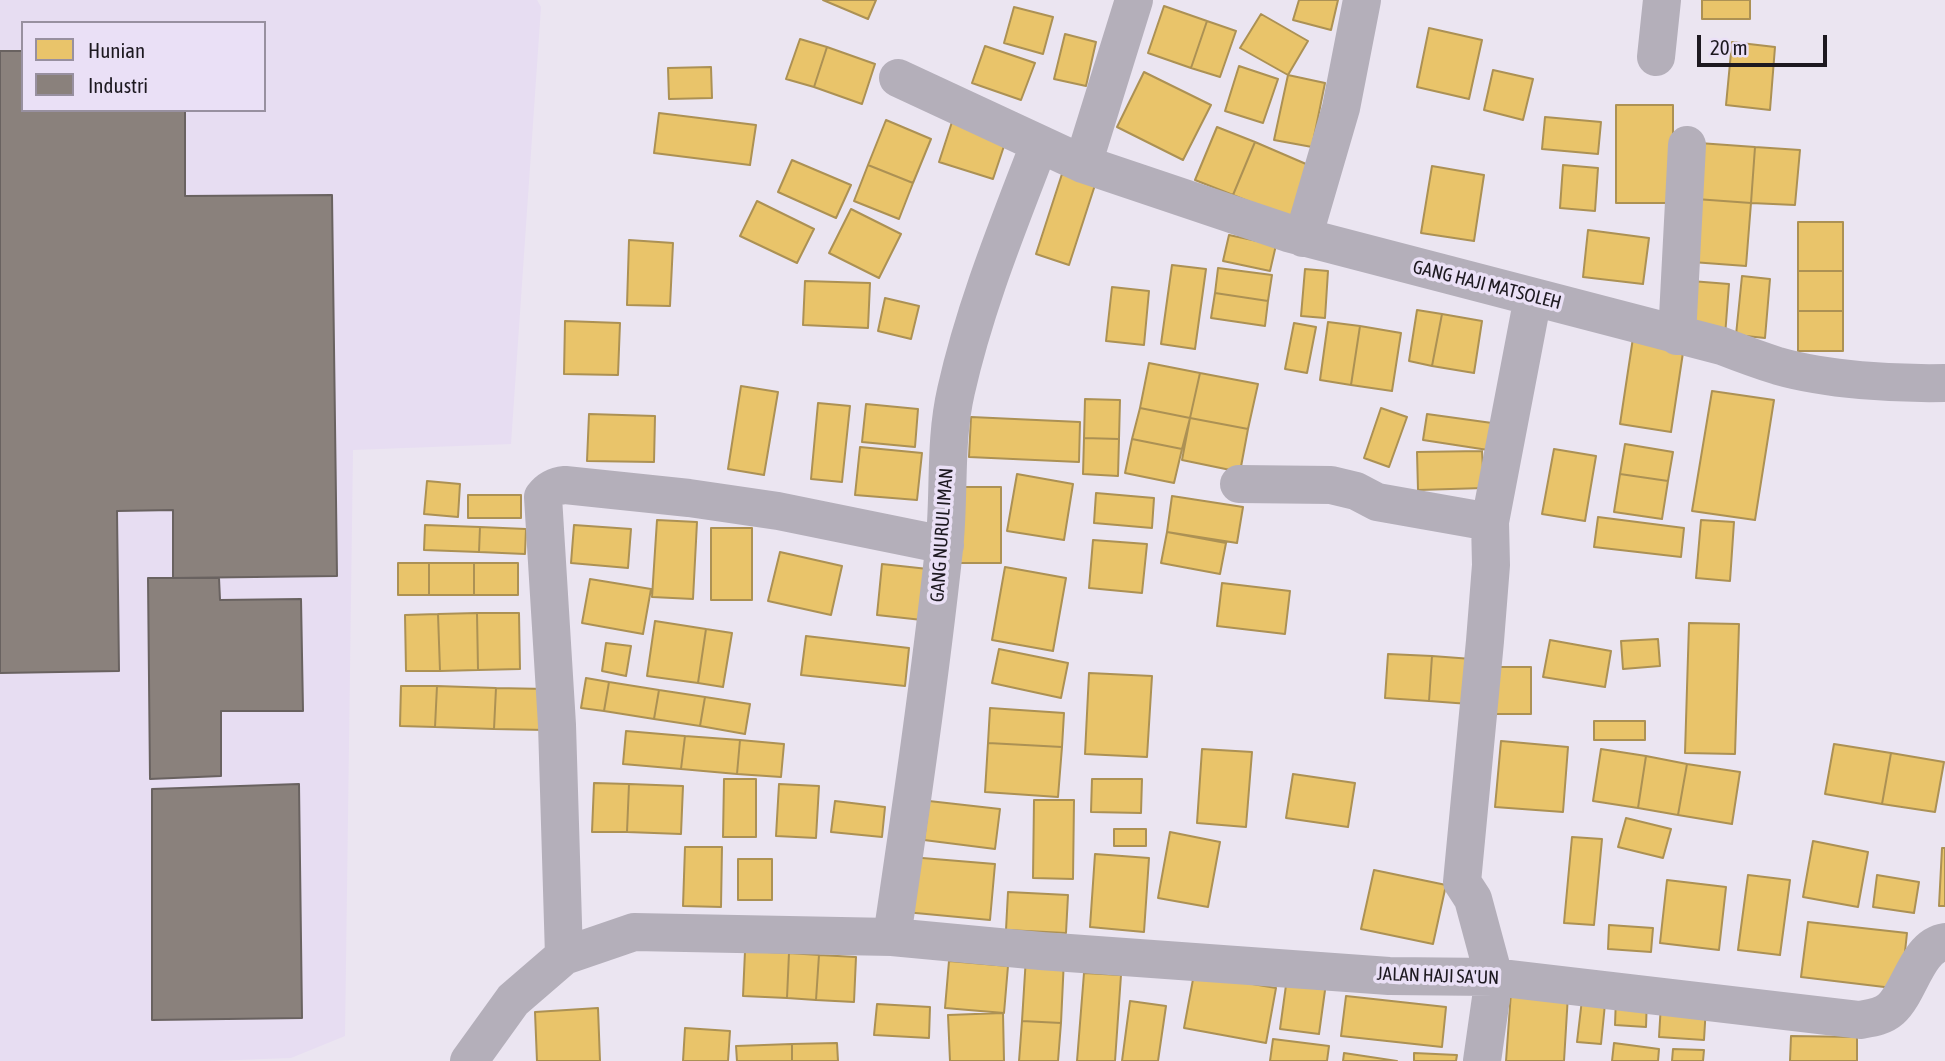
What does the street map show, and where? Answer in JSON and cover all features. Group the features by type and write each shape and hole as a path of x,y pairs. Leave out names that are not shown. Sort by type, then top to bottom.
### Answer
{"street":[{"path":"1083,164 1134,0"},
{"path":"1303,238 1341,108 1362,0"},
{"path":"1656,57 1662,0"},
{"name":"GANG HAJI MATSOLEH","path":"898,78 1083,164 1303,238 1722,346 1780,366 1815,374 1910,384 1945,383"},
{"name":"GANG NURUL IMAN","path":"892,937 945,545 947,442 956,391 982,300 1039,145"},
{"path":"1677,336 1686,145"},
{"path":"1482,1061 1494,977 1473,899 1462,882 1491,565 1490,522 1533,297"},
{"path":"1239,484 1331,485 1356,491 1377,502 1490,522"},
{"path":"469,1061 513,1000 564,956 557,725 543,509 543,497 548,491 565,485 689,498 778,511 945,545"},
{"name":"JALAN HAJI SA'UN","path":"564,956 634,932 892,937 1041,951 1389,976 1494,977 1860,1020 1879,1016 1892,1008 1931,947 1945,942"}],"shaded area":[{"path":"0,0 537,0 541,7 511,444 353,450 345,1036 291,1058 209,1061 0,1061"}],"building: Hunian":[{"path":"823,0 876,0 868,19"},
{"path":"1299,0 1338,0 1331,30 1293,20"},
{"path":"1702,0 1750,0 1750,19 1702,19"},
{"path":"1164,6 1207,21 1191,68 1148,53"},
{"path":"1014,7 1053,17 1043,54 1004,43"},
{"path":"1261,14 1308,41 1288,75 1240,48"},
{"path":"1207,21 1236,31 1220,77 1191,68"},
{"path":"1429,28 1482,40 1469,99 1417,87"},
{"path":"1065,34 1096,42 1086,86 1054,79"},
{"path":"800,39 827,47 814,87 786,79"},
{"path":"1732,42 1775,47 1770,110 1726,105"},
{"path":"985,46 1035,63 1021,100 972,83"},
{"path":"827,47 875,64 862,104 814,87"},
{"path":"1239,66 1278,79 1263,123 1225,111"},
{"path":"711,67 712,98 669,99 668,68"},
{"path":"1493,70 1533,79 1523,120 1484,110"},
{"path":"1144,72 1211,105 1183,160 1117,127"},
{"path":"1288,75 1325,83 1312,147 1274,140"},
{"path":"1616,105 1673,105 1673,203 1616,203"},
{"path":"659,113 756,125 750,165 654,153"},
{"path":"1545,117 1601,122 1598,154 1542,149"},
{"path":"886,120 931,139 913,183 868,165"},
{"path":"952,122 1006,140 993,179 939,162"},
{"path":"1217,127 1255,142 1233,195 1195,180"},
{"path":"1255,142 1313,167 1291,219 1233,195"},
{"path":"1699,143 1755,147 1751,203 1696,199"},
{"path":"1755,147 1800,150 1795,205 1751,203"},
{"path":"792,160 851,185 836,218 778,192"},
{"path":"868,165 913,183 899,219 854,201"},
{"path":"1563,165 1598,168 1595,211 1560,208"},
{"path":"1432,166 1484,175 1474,241 1421,233"},
{"path":"1062,174 1095,185 1069,265 1036,254"},
{"path":"1696,199 1751,203 1746,266 1692,262"},
{"path":"757,201 814,229 797,263 740,236"},
{"path":"851,209 901,234 879,278 829,253"},
{"path":"1798,222 1843,222 1843,271 1798,271"},
{"path":"1588,230 1649,238 1643,284 1583,277"},
{"path":"1229,235 1276,245 1270,271 1223,261"},
{"path":"629,240 673,243 670,306 627,305"},
{"path":"1172,265 1206,269 1195,349 1161,344"},
{"path":"1218,268 1272,275 1268,301 1215,293"},
{"path":"1305,269 1328,271 1325,318 1301,316"},
{"path":"1798,271 1843,271 1843,311 1798,311"},
{"path":"1742,276 1770,279 1765,338 1736,335"},
{"path":"805,281 870,283 868,328 803,325"},
{"path":"1691,281 1729,284 1725,336 1687,333"},
{"path":"1112,287 1149,291 1144,345 1106,341"},
{"path":"1215,293 1268,301 1265,326 1211,318"},
{"path":"885,298 919,306 911,339 878,331"},
{"path":"1417,310 1442,314 1432,366 1409,361"},
{"path":"1798,311 1843,311 1843,351 1798,351"},
{"path":"1442,314 1482,321 1474,373 1432,366"},
{"path":"565,321 620,323 618,375 564,374"},
{"path":"1328,322 1360,326 1351,385 1320,380"},
{"path":"1294,323 1316,327 1307,373 1285,369"},
{"path":"1360,326 1401,333 1392,391 1351,385"},
{"path":"1633,338 1684,346 1671,432 1620,424"},
{"path":"1149,363 1200,373 1190,418 1140,408"},
{"path":"1200,373 1258,384 1248,429 1190,418"},
{"path":"741,386 778,392 764,475 728,469"},
{"path":"1712,391 1774,400 1755,520 1692,511"},
{"path":"1085,399 1120,400 1119,439 1084,438"},
{"path":"818,403 850,406 842,482 811,479"},
{"path":"866,404 918,409 915,447 862,442"},
{"path":"1140,408 1190,418 1182,449 1132,439"},
{"path":"1381,408 1407,417 1389,467 1364,458"},
{"path":"589,414 655,416 654,462 587,461"},
{"path":"1427,414 1492,423 1488,450 1423,440"},
{"path":"971,417 1080,422 1079,462 969,457"},
{"path":"1190,418 1248,429 1240,472 1182,460"},
{"path":"1084,438 1119,439 1118,476 1083,474"},
{"path":"1132,439 1182,449 1174,483 1125,473"},
{"path":"1625,444 1673,452 1668,481 1620,474"},
{"path":"860,447 922,453 917,500 855,495"},
{"path":"1554,449 1596,456 1585,521 1542,514"},
{"path":"1482,451 1484,488 1418,490 1417,452"},
{"path":"1017,474 1073,484 1064,540 1007,531"},
{"path":"1620,474 1668,481 1662,519 1614,512"},
{"path":"427,481 460,484 458,517 424,514"},
{"path":"953,487 1001,487 1001,563 953,563"},
{"path":"1096,493 1154,498 1152,528 1094,523"},
{"path":"468,495 521,495 521,518 468,518"},
{"path":"1172,496 1243,507 1237,543 1167,532"},
{"path":"1598,517 1684,528 1681,557 1594,547"},
{"path":"657,520 697,522 693,599 652,597"},
{"path":"1701,520 1734,522 1730,581 1696,578"},
{"path":"425,525 480,527 479,552 424,550"},
{"path":"574,525 631,529 628,568 571,563"},
{"path":"480,527 526,529 525,554 479,552"},
{"path":"711,528 752,528 752,600 711,600"},
{"path":"1167,532 1226,543 1220,574 1161,563"},
{"path":"1093,540 1147,544 1142,593 1089,588"},
{"path":"780,552 842,566 831,615 768,601"},
{"path":"398,563 429,563 429,595 398,595"},
{"path":"429,563 474,563 474,595 429,595"},
{"path":"474,563 518,563 518,595 474,595"},
{"path":"882,564 928,569 922,620 877,615"},
{"path":"1005,567 1066,578 1053,651 992,640"},
{"path":"590,579 651,589 643,634 582,623"},
{"path":"1222,583 1290,591 1285,634 1217,626"},
{"path":"477,613 519,613 520,669 478,670"},
{"path":"477,613 478,670 440,671 438,614"},
{"path":"438,614 440,671 406,671 405,615"},
{"path":"655,621 706,629 698,683 647,676"},
{"path":"1689,623 1739,624 1735,754 1685,753"},
{"path":"706,629 732,633 723,687 698,683"},
{"path":"806,636 909,648 905,686 801,675"},
{"path":"1658,639 1660,666 1623,669 1621,641"},
{"path":"1550,640 1611,651 1605,687 1543,677"},
{"path":"606,643 631,646 626,676 602,671"},
{"path":"999,649 1068,663 1061,698 992,683"},
{"path":"1388,654 1432,656 1429,701 1385,698"},
{"path":"1432,656 1472,659 1469,704 1429,701"},
{"path":"1489,667 1531,667 1531,714 1489,714"},
{"path":"1089,673 1152,676 1147,757 1085,754"},
{"path":"586,678 609,682 604,711 581,708"},
{"path":"609,682 659,690 654,719 604,711"},
{"path":"401,686 437,686 435,727 400,726"},
{"path":"437,686 496,688 494,729 435,727"},
{"path":"496,688 547,689 546,730 494,729"},
{"path":"659,690 705,697 700,726 654,719"},
{"path":"705,697 750,704 745,734 700,726"},
{"path":"990,708 1064,713 1062,747 988,743"},
{"path":"1594,721 1645,721 1645,740 1594,740"},
{"path":"626,731 685,736 681,769 623,764"},
{"path":"685,736 740,740 737,774 681,769"},
{"path":"740,740 784,744 781,777 737,774"},
{"path":"1501,741 1568,747 1563,812 1495,807"},
{"path":"988,743 1062,747 1058,797 985,792"},
{"path":"1834,744 1891,753 1882,804 1825,794"},
{"path":"1202,749 1252,752 1246,827 1197,823"},
{"path":"1601,749 1646,756 1638,808 1593,801"},
{"path":"1891,753 1944,762 1935,812 1882,804"},
{"path":"1646,756 1687,764 1678,815 1638,808"},
{"path":"1687,764 1740,772 1732,824 1678,815"},
{"path":"1293,774 1355,783 1348,827 1286,818"},
{"path":"724,779 756,779 756,837 723,837"},
{"path":"1092,779 1142,779 1141,813 1091,812"},
{"path":"594,783 629,784 627,832 592,832"},
{"path":"629,784 683,786 681,834 627,832"},
{"path":"779,784 819,786 816,838 776,836"},
{"path":"1034,800 1074,800 1073,879 1033,878"},
{"path":"835,801 885,807 882,837 831,832"},
{"path":"929,801 1000,809 995,849 924,840"},
{"path":"1626,818 1671,829 1663,858 1618,847"},
{"path":"1114,829 1146,829 1146,846 1114,846"},
{"path":"1170,832 1220,842 1208,907 1158,898"},
{"path":"1572,837 1602,839 1594,925 1564,923"},
{"path":"1813,841 1868,852 1858,907 1803,897"},
{"path":"685,847 722,847 721,907 683,906"},
{"path":"1942,848 1945,848 1945,906 1939,906"},
{"path":"1095,854 1149,858 1144,932 1090,927"},
{"path":"910,857 995,864 990,920 905,912"},
{"path":"738,859 772,859 772,900 738,900"},
{"path":"1374,870 1446,885 1433,944 1361,929"},
{"path":"1748,875 1790,880 1780,955 1738,950"},
{"path":"1877,875 1919,882 1914,913 1873,907"},
{"path":"1667,880 1726,887 1719,950 1660,943"},
{"path":"1008,892 1068,895 1066,933 1006,930"},
{"path":"1808,922 1907,933 1901,989 1801,977"},
{"path":"1609,925 1653,928 1651,952 1608,949"},
{"path":"745,951 789,953 787,998 743,996"},
{"path":"789,953 819,955 816,1000 787,998"},
{"path":"819,955 856,957 854,1002 816,1000"},
{"path":"1026,957 1064,959 1061,1023 1022,1021"},
{"path":"949,961 1008,966 1004,1013 945,1008"},
{"path":"1084,973 1121,975 1115,1061 1077,1061"},
{"path":"1194,974 1276,988 1266,1043 1184,1028"},
{"path":"1287,978 1326,983 1319,1034 1280,1029"},
{"path":"1583,991 1606,994 1601,1044 1577,1042"},
{"path":"1511,992 1568,995 1564,1061 1506,1061"},
{"path":"1346,996 1446,1007 1442,1047 1341,1036"},
{"path":"1616,997 1647,998 1646,1027 1615,1025"},
{"path":"1130,1001 1166,1006 1158,1061 1122,1061"},
{"path":"877,1004 930,1007 929,1038 874,1035"},
{"path":"1661,1004 1706,1006 1704,1040 1659,1037"},
{"path":"598,1008 600,1061 537,1061 535,1012"},
{"path":"1003,1013 1004,1061 950,1061 948,1015"},
{"path":"1022,1021 1061,1023 1058,1061 1019,1061"},
{"path":"685,1028 730,1031 728,1061 683,1061"},
{"path":"1791,1036 1857,1037 1857,1061 1790,1061"},
{"path":"1273,1039 1329,1046 1327,1061 1270,1061"},
{"path":"837,1043 838,1061 792,1061 792,1044"},
{"path":"1614,1043 1659,1049 1658,1061 1612,1061"},
{"path":"792,1044 792,1061 737,1061 736,1046"},
{"path":"1673,1049 1704,1050 1703,1061 1672,1061"},
{"path":"1344,1053 1397,1061 1343,1061"},
{"path":"1414,1053 1457,1055 1456,1061 1414,1061"}],"building: Industri":[{"path":"0,51 21,51 21,112 185,112 185,196 332,195 337,576 173,578 173,510 117,511 119,671 0,673"},
{"path":"148,578 219,578 220,600 301,599 303,711 221,711 221,776 150,779"},
{"path":"299,784 302,1018 152,1020 152,789"}]}
